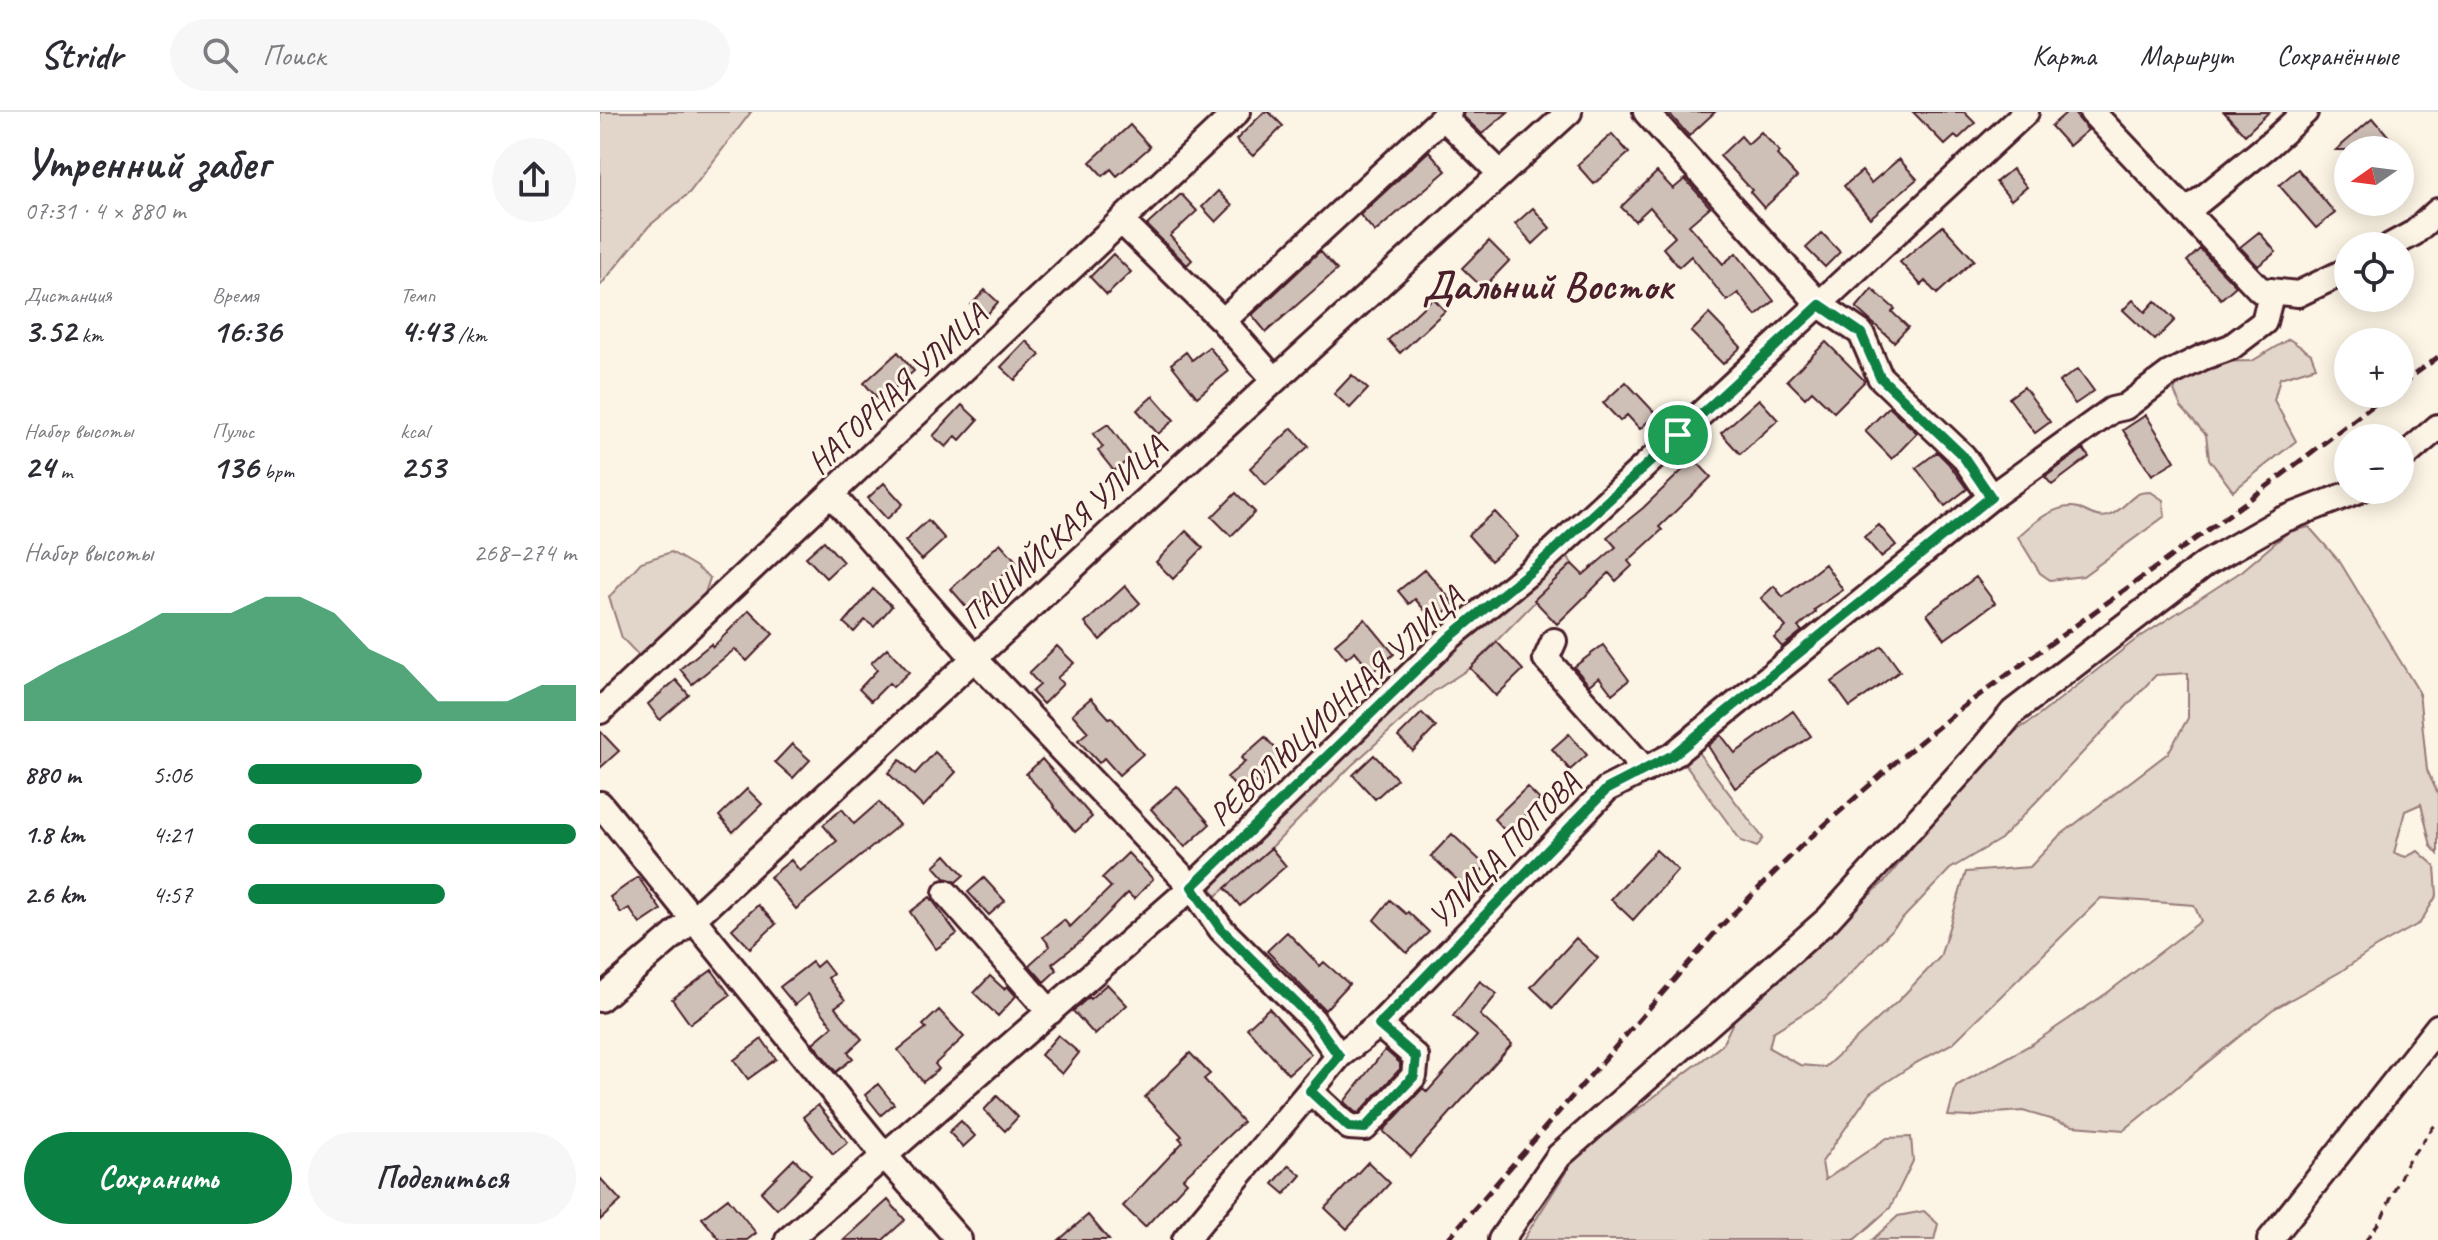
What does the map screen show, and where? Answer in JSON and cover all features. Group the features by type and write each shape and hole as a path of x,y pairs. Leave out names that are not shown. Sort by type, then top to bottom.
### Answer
{"street":[{"name":"НАГОРНАЯ УЛИЦА","path":"600,711 1237,112"},
{"name":"ПАШИЙСКАЯ УЛИЦА","path":"600,999 693,919 1569,112"},
{"path":"1646,112 1820,305 1861,333 1880,377 1963,456 1991,497"},
{"name":"РЕВОЛЮЦИОННАЯ УЛИЦА","path":"801,1236 885,1156 1192,887 1451,636 1537,566 2026,112"},
{"path":"2092,112 2260,290 2298,294 2334,278"},
{"path":"2186,212 2305,112"},
{"path":"1223,321 1446,115 1501,174"},
{"path":"2414,233 2438,211"},
{"path":"1122,222 1223,321 1275,380"},
{"name":"УЛИЦА ПОПОВА","path":"1185,1240 1339,1056 1379,1025 1607,789 1673,755 1991,497 2112,410 2125,407 2169,374 2231,347 2264,322 2272,291"},
{"path":"2414,448 2438,427"},
{"path":"832,495 974,658 1192,887 1221,929 1313,1020 1339,1056"},
{"path":"1501,1240 1559,1156 1828,919 2013,712 2205,564 2282,520 2334,500"},
{"path":"1554,641 1546,659 1645,770"},
{"path":"600,804 885,1156 959,1240"},
{"path":"946,893 1050,1012"},
{"path":"1310,1091 1349,1127 1365,1128 1414,1076 1416,1057 1379,1025"},
{"path":"2270,1240 2438,1027"}],"path":[{"path":"2366,1240 2381,1220 2407,1162 2438,1121"}],"shaded area":[{"path":"600,112 751,112 689,193 649,226 600,286"},
{"path":"2289,339 2311,354 2316,367 2280,378 2274,400 2296,441 2233,491 2209,459 2206,435 2181,407 2174,391 2183,374 2204,362 2252,361"},
{"path":"2151,492 2163,500 2165,516 2083,576 2050,580 2040,573 2018,537 2053,511 2070,507 2104,517 2117,512 2138,494"},
{"path":"2309,527 2340,562 2419,692 2427,770 2438,794 2438,854 2431,846 2421,804 2405,811 2394,853 2406,857 2418,851 2435,866 2437,895 2420,923 2272,1010 2124,1130 2073,1126 2023,1111 1970,1117 1948,1116 1956,1086 2032,1044 2107,993 2201,921 2194,905 2101,898 1953,1043 1870,1093 1822,1162 1825,1180 1887,1138 1911,1137 1913,1161 1890,1208 1854,1240 1523,1240 1576,1156 1722,1045 1735,1018 1886,880 1958,790 2013,733 2134,641 2242,571 2288,532","holes":["2188,673 2188,718 2168,753 2058,837 2030,867 1966,872 1940,957 1898,1001 1825,1067 1800,1065 1769,1048 1773,1032 1825,1000 1950,869 2001,839 2156,675"]},
{"path":"1564,549 1572,564 1470,668 1433,692 1351,766 1271,848 1216,896 1208,883 1451,649"},
{"path":"671,552 710,578 700,608 641,658 622,638 609,597 641,562"},
{"path":"1694,747 1763,838 1757,847 1741,841 1684,762 1686,753"},
{"path":"1924,1211 1938,1224 1934,1240 1872,1240 1898,1216"}],"building":[{"path":"1264,112 1269,112 1283,126 1253,156 1236,140"},
{"path":"1464,112 1508,112 1482,134 1463,116"},
{"path":"1668,112 1715,112 1689,136"},
{"path":"1913,112 1964,112 1975,123 1958,139 1955,136 1945,145"},
{"path":"2067,112 2073,112 2088,130 2069,146 2051,126"},
{"path":"2224,112 2269,112 2245,135"},
{"path":"2373,118 2388,136 2352,136"},
{"path":"1130,125 1150,147 1117,176 1111,169 1103,176 1090,162"},
{"path":"1761,132 1797,177 1764,208 1750,192 1752,190 1720,156 1741,136 1748,144"},
{"path":"1612,134 1629,153 1594,184 1577,165"},
{"path":"1429,151 1446,171 1375,232 1360,215"},
{"path":"1899,159 1917,179 1870,218 1844,186 1862,171 1871,183"},
{"path":"2012,169 2027,187 2011,200 1996,182"},
{"path":"2298,169 2334,214 2316,228 2279,185"},
{"path":"1657,172 1673,189 1685,179 1710,207 1689,225 1723,264 1736,253 1774,301 1756,316 1738,293 1727,301 1691,256 1679,267 1663,248 1675,237 1650,207 1635,221 1621,207"},
{"path":"1218,191 1232,206 1216,222 1202,207"},
{"path":"1181,194 1197,211 1170,236 1192,260 1187,265 1147,225"},
{"path":"1533,208 1550,228 1533,244 1515,224"},
{"path":"1943,226 1974,260 1937,294 1925,281 1921,285 1900,262"},
{"path":"2259,232 2276,252 2258,266 2240,247"},
{"path":"1822,233 1840,252 1825,267 1806,248"},
{"path":"1489,241 1509,261 1483,288 1462,268"},
{"path":"2200,249 2236,286 2221,299 2187,261"},
{"path":"1320,251 1337,270 1266,332 1252,315"},
{"path":"1113,254 1131,272 1107,295 1090,277"},
{"path":"1872,289 1895,309 1892,312 1908,327 1894,342 1856,308"},
{"path":"985,290 998,302 985,317 971,305"},
{"path":"1433,298 1445,311 1400,353 1388,340"},
{"path":"2133,300 2145,312 2155,301 2175,320 2155,340 2123,310"},
{"path":"1709,314 1741,347 1723,364 1691,332"},
{"path":"1026,341 1040,355 1015,380 1001,367"},
{"path":"1826,342 1865,381 1834,412 1812,391 1805,398 1787,380"},
{"path":"1209,347 1229,371 1197,397 1171,364 1186,352 1192,360"},
{"path":"898,352 914,371 880,401 864,383"},
{"path":"2078,369 2094,391 2075,404 2059,382"},
{"path":"1352,375 1368,389 1350,408 1334,394"},
{"path":"1626,382 1656,414 1640,429 1627,415 1620,421 1603,403"},
{"path":"2024,387 2050,422 2035,433 2009,398"},
{"path":"1153,396 1174,420 1158,434 1137,410"},
{"path":"1759,399 1778,420 1740,454 1721,433"},
{"path":"962,405 978,420 960,440 956,436 946,447 933,436"},
{"path":"1889,407 1917,433 1892,459 1865,431"},
{"path":"2146,415 2175,461 2152,475 2123,430"},
{"path":"1108,424 1132,457 1114,471 1098,451 1103,447 1093,434"},
{"path":"1292,428 1309,446 1266,485 1250,468"},
{"path":"2083,449 2089,457 2052,485 2045,477"},
{"path":"1937,452 1967,489 1945,506 1916,468"},
{"path":"1694,459 1711,477 1628,561 1632,566 1616,581 1609,573 1557,624 1534,600 1572,564 1583,575 1616,547 1607,537 1643,508"},
{"path":"884,483 903,504 887,519 868,498"},
{"path":"1236,493 1255,512 1231,536 1212,517"},
{"path":"1495,512 1518,537 1491,561 1468,535"},
{"path":"928,520 945,539 922,560 905,541"},
{"path":"1879,525 1896,545 1881,557 1864,537"},
{"path":"1186,531 1203,548 1173,579 1156,562"},
{"path":"824,541 843,562 826,578 806,557"},
{"path":"1000,543 1017,562 991,586 995,589 970,611 951,589"},
{"path":"1825,564 1843,590 1814,610 1816,612 1798,627 1802,631 1782,647 1774,638 1786,627 1761,598 1774,586 1783,597"},
{"path":"1425,569 1454,604 1434,621 1415,599 1409,604 1398,591"},
{"path":"1976,577 1995,603 1945,639 1927,614"},
{"path":"1125,586 1140,603 1100,640 1085,623"},
{"path":"873,589 892,606 874,627 865,620 854,632 844,623"},
{"path":"749,610 773,634 747,661 735,649 692,684 680,669 711,644 713,647"},
{"path":"1365,619 1394,654 1372,672 1355,651 1346,658 1335,644"},
{"path":"1497,642 1523,670 1496,696 1470,668"},
{"path":"1603,645 1629,680 1612,694 1599,677 1589,685 1574,667"},
{"path":"1057,646 1074,663 1057,678 1063,684 1043,704 1032,692 1040,685 1029,673"},
{"path":"1882,646 1900,671 1850,707 1832,682"},
{"path":"887,648 909,672 893,687 889,683 871,701 859,689 877,670 871,663"},
{"path":"676,680 689,695 660,720 648,704"},
{"path":"1091,698 1143,754 1119,775 1104,758 1099,763 1078,740 1088,732 1072,714"},
{"path":"1793,711 1811,736 1735,788 1708,746 1721,735 1735,753"},
{"path":"1422,713 1436,727 1413,751 1398,737"},
{"path":"600,731 619,751 600,768"},
{"path":"1569,734 1587,755 1570,770 1552,749"},
{"path":"1265,737 1284,758 1242,794 1227,777 1245,762 1241,758"},
{"path":"792,744 810,760 793,778 775,762"},
{"path":"935,752 956,772 923,807 888,773 900,760 915,774"},
{"path":"1374,755 1397,779 1375,799 1353,775"},
{"path":"1042,759 1092,817 1075,832 1026,774"},
{"path":"1177,786 1210,824 1185,847 1151,809"},
{"path":"1527,787 1540,800 1507,833 1494,819"},
{"path":"747,789 762,804 733,832 719,816"},
{"path":"879,802 899,825 796,909 770,877 791,860 800,871 837,841 823,825 842,809 854,824"},
{"path":"1452,834 1486,866 1466,888 1431,856"},
{"path":"1271,848 1286,866 1240,906 1225,888"},
{"path":"1656,850 1678,870 1633,920 1611,899"},
{"path":"1128,853 1153,879 1134,899 1128,893 1081,941 1052,964 1057,970 1044,982 1029,965 1050,946 1043,937 1064,920 1070,927 1111,887 1102,878"},
{"path":"946,855 964,875 956,882 945,878 934,866"},
{"path":"638,877 661,910 640,924 629,908 621,913 610,897"},
{"path":"984,878 1005,901 989,915 968,892"},
{"path":"930,897 957,934 936,949 910,912"},
{"path":"1390,900 1429,932 1407,953 1374,920"},
{"path":"758,905 776,924 750,948 732,929"},
{"path":"1287,932 1320,966 1324,962 1349,984 1325,1010 1267,951"},
{"path":"1576,938 1598,958 1553,1008 1531,987"},
{"path":"823,961 833,974 828,978 845,1000 835,1007 862,1039 848,1052 853,1058 836,1072 813,1043 833,1026 808,994 795,1005 780,987 812,962 816,967"},
{"path":"712,970 730,995 690,1024 672,999"},
{"path":"990,976 1004,989 1007,986 1016,996 998,1016 974,993"},
{"path":"1480,981 1497,994 1480,1015 1512,1044 1411,1157 1383,1131 1423,1088 1427,1092 1477,1036 1453,1016"},
{"path":"1107,984 1127,1005 1095,1035 1073,1011"},
{"path":"1269,1008 1311,1054 1288,1074 1247,1028"},
{"path":"939,1010 964,1037 935,1064 939,1069 923,1082 898,1050 926,1028 923,1025"},
{"path":"1058,1035 1079,1053 1062,1074 1041,1055"},
{"path":"762,1039 776,1059 748,1079 734,1060"},
{"path":"1385,1050 1400,1063 1400,1069 1359,1113 1355,1112 1344,1102"},
{"path":"1190,1053 1210,1074 1204,1079 1243,1122 1183,1178 1187,1182 1145,1227 1123,1206 1183,1142 1179,1138 1182,1136 1145,1097"},
{"path":"878,1084 894,1104 881,1115 865,1095"},
{"path":"997,1096 1018,1117 1005,1131 984,1110"},
{"path":"818,1105 848,1142 833,1154 803,1117"},
{"path":"961,1121 975,1136 963,1147 949,1132"},
{"path":"794,1159 811,1175 777,1209 761,1192"},
{"path":"1368,1162 1390,1183 1347,1229 1325,1208"},
{"path":"1289,1165 1301,1175 1285,1194 1273,1184"},
{"path":"600,1178 621,1201 600,1220"},
{"path":"728,1198 756,1233 747,1240 720,1240 702,1218"},
{"path":"888,1200 905,1220 883,1240 844,1240"},
{"path":"1088,1215 1109,1240 1059,1240"}],"railway":[{"path":"2414,375 2438,357"},
{"path":"1447,1240 1720,927 1802,845 1960,709 2249,500 2370,408"}],"district":[{"name":"Дальний Восток","path":"1548,286"}],"route":[{"path":"1820,305 1861,333 1880,377 1963,456 1991,497 1673,755 1607,789 1379,1025 1416,1057 1414,1076 1365,1128 1349,1127 1310,1091 1339,1056 1313,1020 1221,929 1192,887 1451,636 1537,566 1678,435 1820,305"}]}
